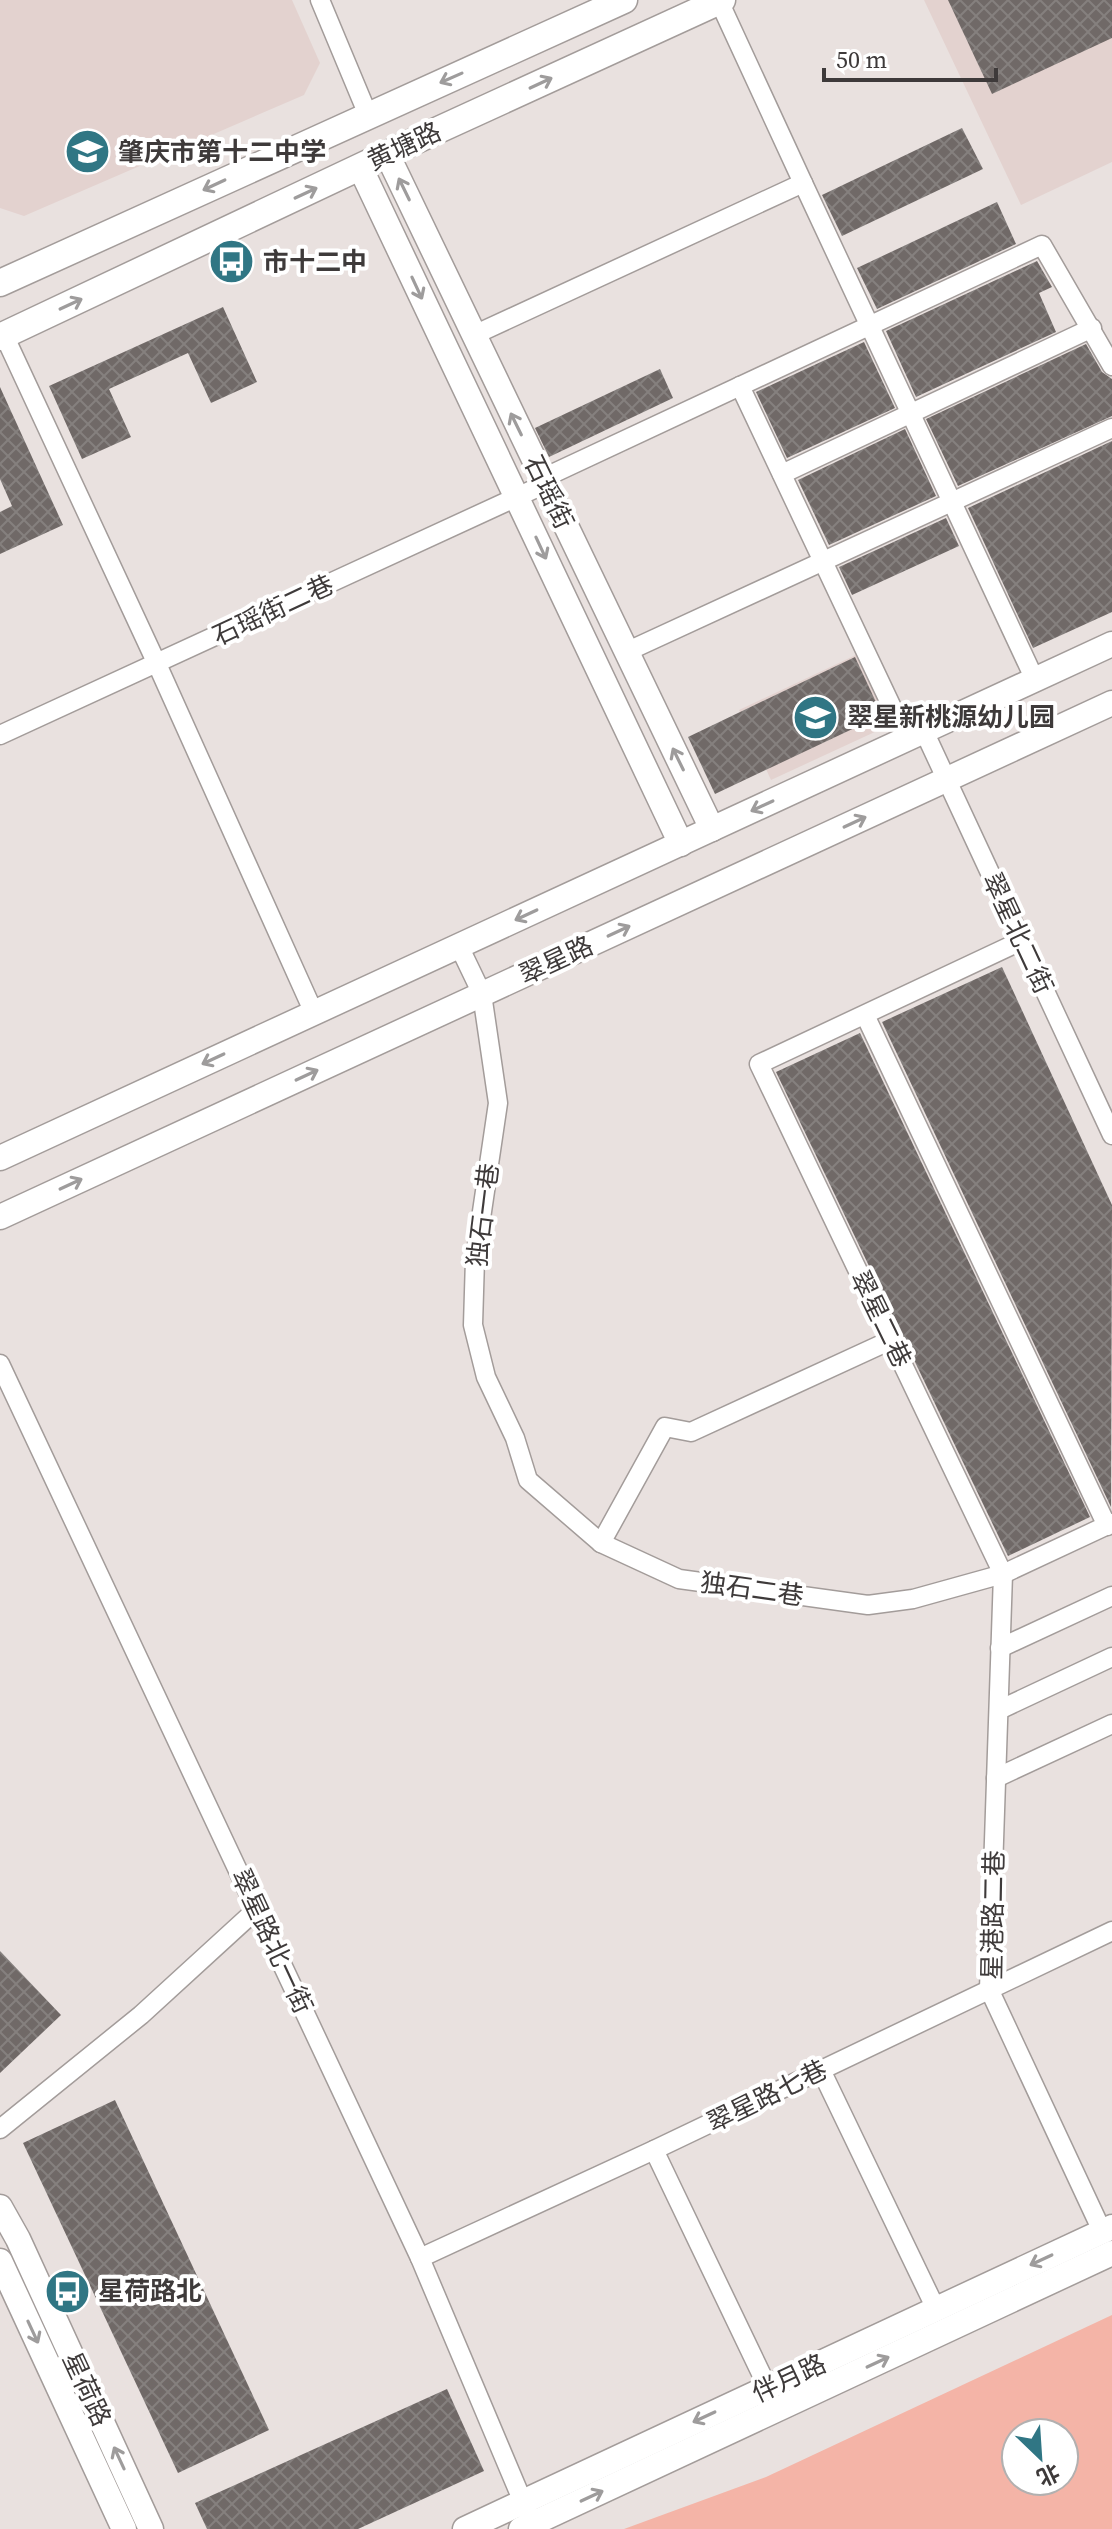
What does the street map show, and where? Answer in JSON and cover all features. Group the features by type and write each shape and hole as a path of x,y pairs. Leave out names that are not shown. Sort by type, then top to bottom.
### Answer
{"main road":[{"name":"黄塘路","path":"0,283 624,0"},
{"name":"黄塘路","path":"2,336 721,1"}],"street":[{"path":"320,0 368,115"},
{"path":"721,1 1035,680"},
{"name":"石瑶街","path":"387,154 712,829"},
{"name":"石瑶街","path":"360,167 681,844"},
{"path":"474,335 803,183"},
{"name":"石瑶街二巷","path":"0,735 517,498 545,484 552,474 1042,245 1092,328"},
{"path":"782,474 1092,328 1112,366"},
{"path":"2,336 157,664 314,1013"},
{"name":"翠星北二街","path":"740,386 822,561 915,735 946,780 1112,1135"},
{"path":"626,652 1112,428"},
{"name":"翠星路","path":"0,1158 1112,644"},
{"name":"翠星路","path":"0,1217 1112,703"},
{"path":"1021,941 865,1015 1109,1524"},
{"name":"独石一巷","path":"459,946 482,994 498,1103 475,1259 473,1325 486,1377 515,1438 528,1480"},
{"name":"翠星二巷","path":"865,1015 759,1064 1003,1574"},
{"path":"601,1543 665,1427 691,1432 891,1340"},
{"name":"翠星路北一街","path":"0,1364 420,2258 525,2519"},
{"name":"独石二巷","path":"528,1480 601,1543 679,1579 868,1605 913,1599 1003,1574 1109,1524"},
{"name":"星港路二巷","path":"1003,1574 989,1989 1109,2237"},
{"path":"1000,1648 1112,1596"},
{"path":"999,1710 1112,1657"},
{"path":"996,1778 1112,1724"},
{"path":"0,2129 141,2015 257,1909"},
{"name":"翠星路七巷","path":"420,2258 1112,1931"},
{"path":"821,2070 936,2309"},
{"path":"654,2150 768,2388"},
{"name":"星荷路","path":"0,2207 18,2239 151,2529"},
{"name":"伴月路","path":"525,2519 768,2388 936,2309 1109,2237"},
{"name":"伴月路","path":"465,2529 525,2519 1109,2237"},
{"name":"星荷路","path":"0,2261 124,2529"}],"shaded area":[{"name":"肇庆市第十二中学","path":"0,0 292,0 320,63 304,95 24,216 0,208"},
{"path":"924,0 1112,0 1112,162 1021,205"},
{"name":"翠星新桃源幼儿园","path":"860,653 892,724 771,780 739,710"},
{"path":"1112,2315 1112,2529 624,2529 766,2477"}],"building":[{"path":"948,0 1112,0 1112,38 992,94"},
{"path":"962,128 983,169 842,236 822,195"},
{"path":"997,202 1016,244 877,309 857,268"},
{"path":"1037,261 1052,287 1039,293 1056,332 916,397 886,331"},
{"path":"223,307 257,382 211,403 188,353 109,389 131,437 82,459 49,386"},
{"path":"864,342 895,408 787,458 756,392"},
{"path":"1086,344 1102,372 1112,379 1112,416 958,486 926,419"},
{"path":"660,369 673,398 549,457 535,428"},
{"path":"0,387 63,525 0,554 0,512 12,506 0,479"},
{"path":"905,429 936,496 829,545 798,480"},
{"path":"1112,441 1112,612 1033,648 968,508"},
{"path":"946,518 959,546 852,595 839,567"},
{"name":"翠星新桃源幼儿园","path":"855,657 882,715 715,794 688,737"},
{"path":"1002,967 1112,1205 1111,1507 882,1022"},
{"path":"860,1033 1090,1517 1008,1556 776,1072"},
{"path":"0,1951 61,2015 0,2073"},
{"path":"115,2100 269,2430 178,2473 23,2143"},
{"path":"447,2389 484,2471 358,2529 207,2529 195,2503"}],"place":[{"name":"肇庆市第十二中学","path":"87,152"},
{"name":"市十二中","path":"232,262"},
{"name":"翠星新桃源幼儿园","path":"816,717"},
{"name":"星荷路北","path":"67,2291"}]}
